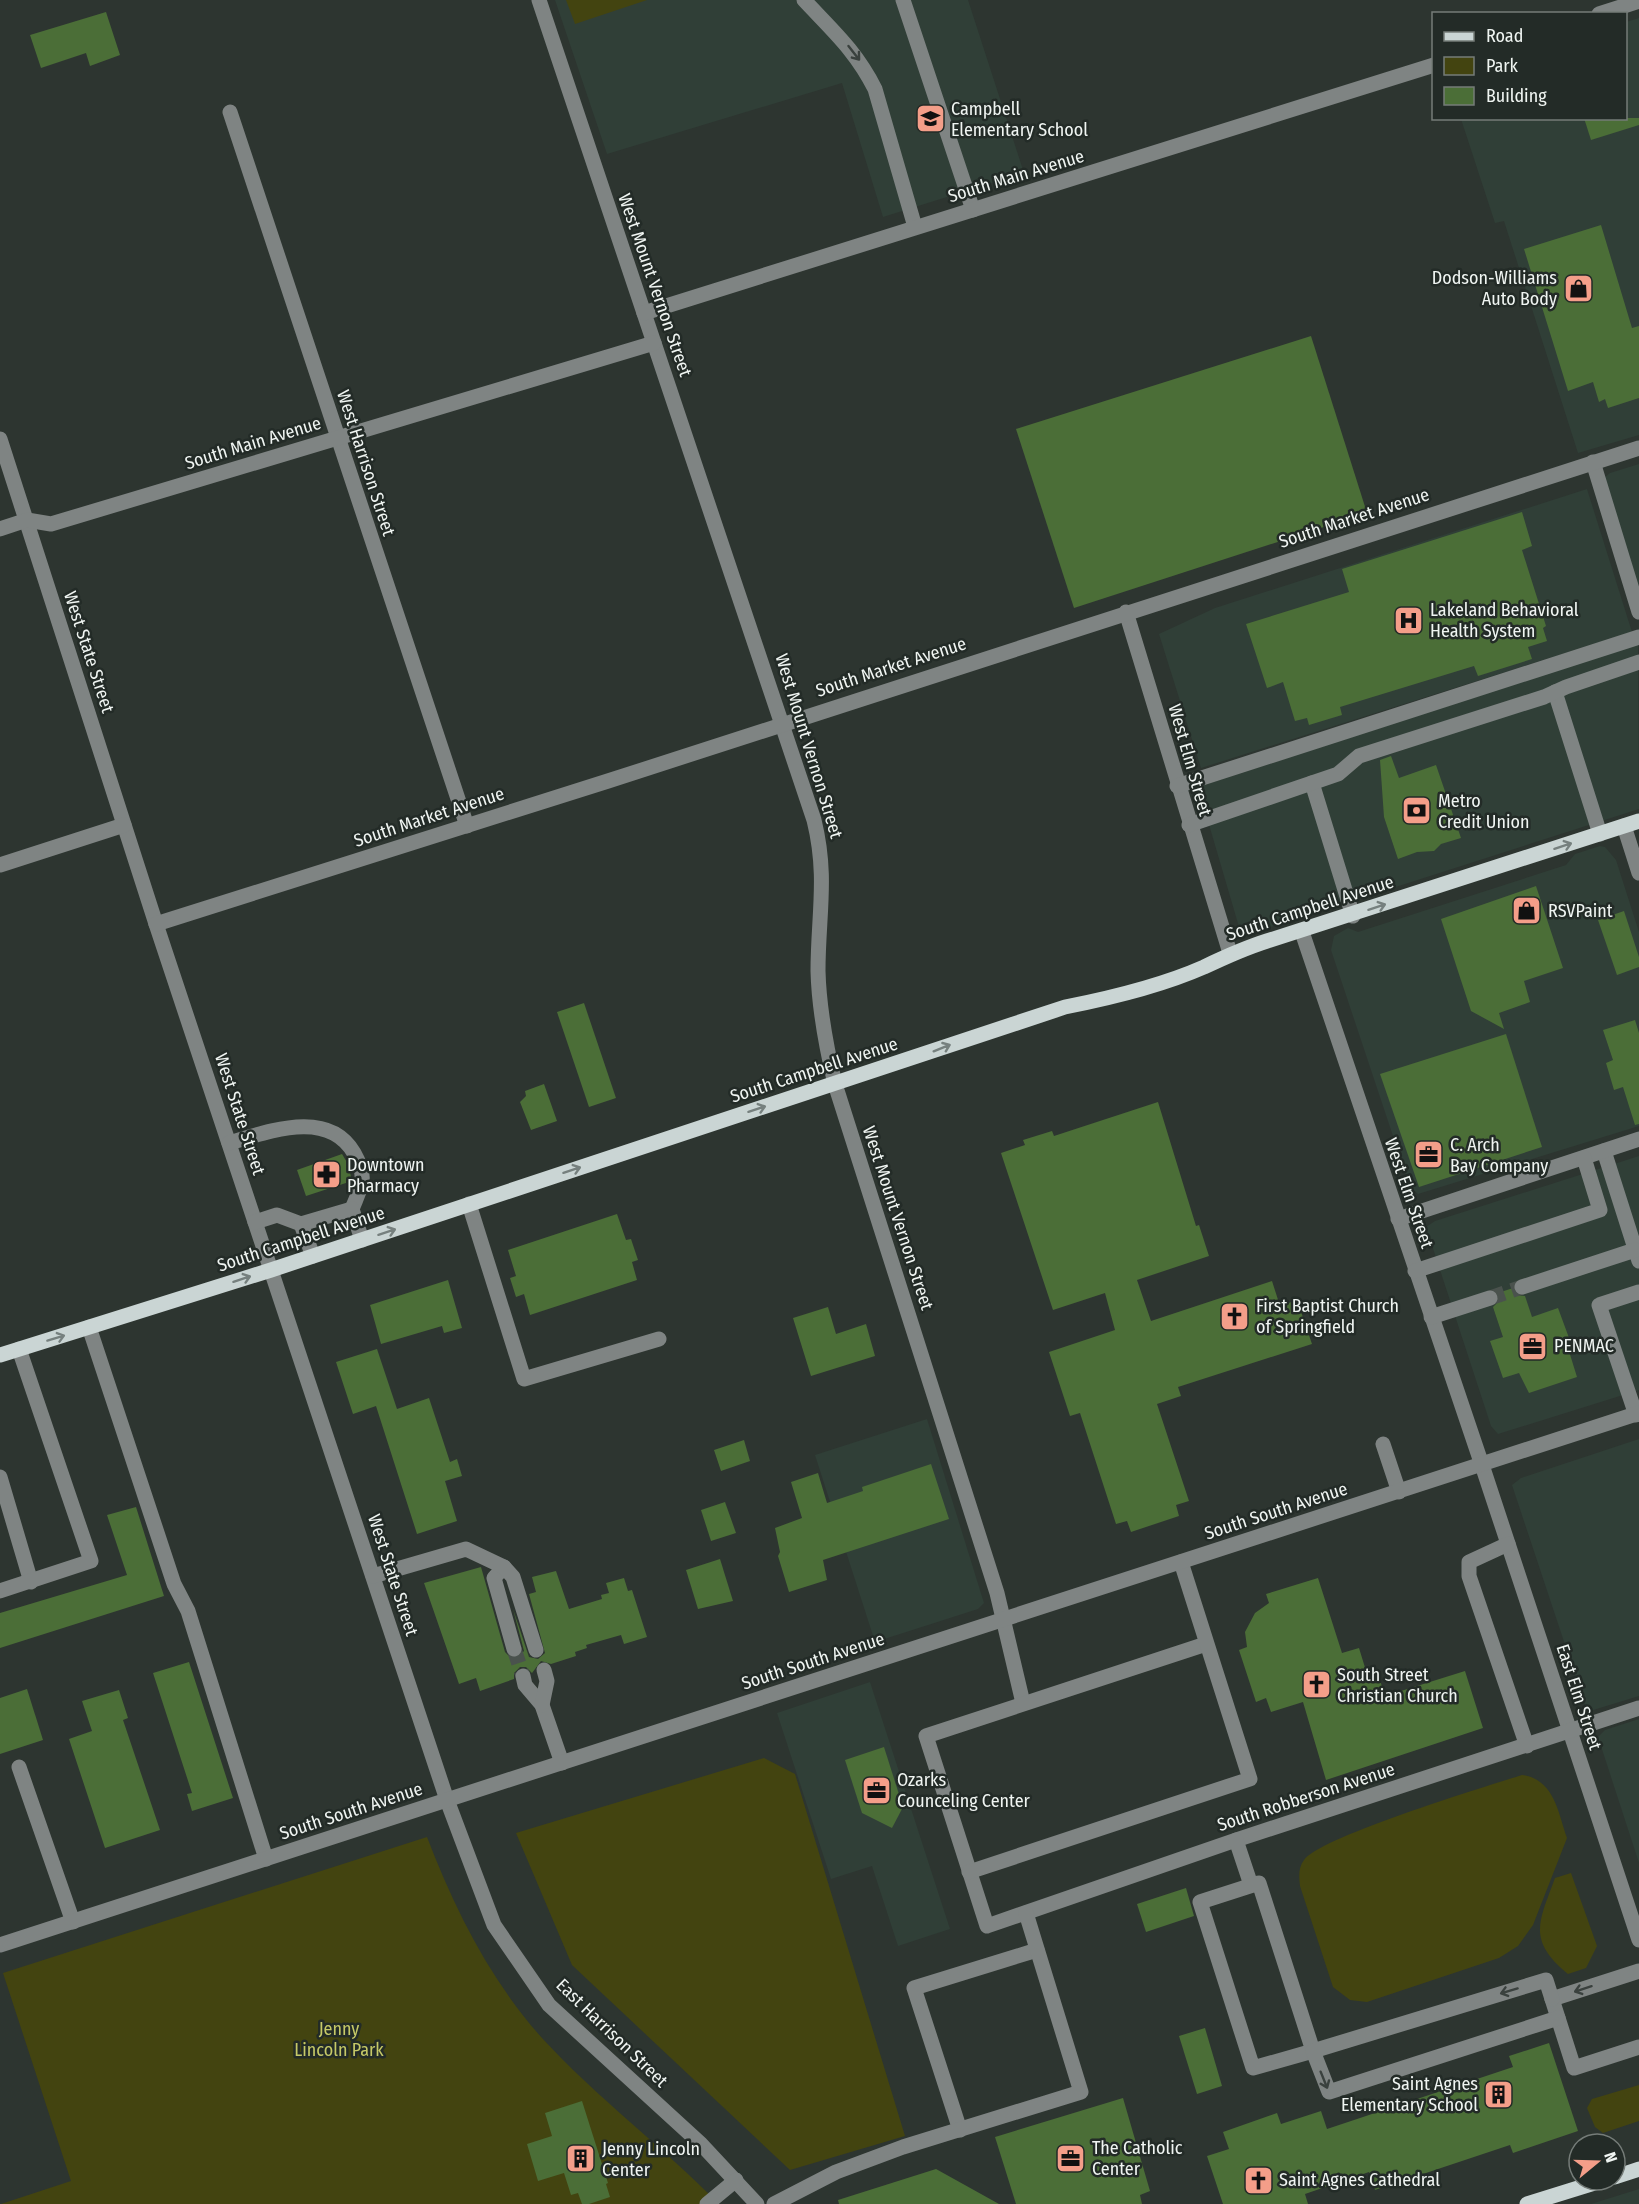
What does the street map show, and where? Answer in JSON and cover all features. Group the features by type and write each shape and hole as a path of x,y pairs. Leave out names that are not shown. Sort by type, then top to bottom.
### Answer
{"main road":[{"name":"South Campbell Avenue","path":"0,1355 271,1270 1065,1007 1109,998 1204,967 1230,953 1353,916 1639,821"},
{"path":"1527,2204 1567,2192"}],"street":[{"name":"West Mount Vernon Street","path":"539,0 783,722 821,848 824,879 819,1005 835,1084 997,1593 1023,1703"},
{"path":"903,0 973,210"},
{"path":"1605,12 1639,1"},
{"path":"809,5 854,52 866,70 875,89 915,227"},
{"name":"South Main Avenue","path":"644,312 1432,66"},
{"name":"West Harrison Street","path":"230,112 466,826"},
{"name":"South Main Avenue","path":"0,529 27,520 51,524 654,343"},
{"name":"West State Street","path":"0,439 156,924 447,1800"},
{"name":"South Market Avenue","path":"156,924 1639,448"},
{"path":"1593,462 1639,612"},
{"name":"West Elm Street","path":"1126,612 1177,786 1230,953"},
{"path":"1177,786 1639,637"},
{"path":"1189,825 1338,774 1359,756 1639,662"},
{"path":"1555,692 1600,834"},
{"path":"1312,783 1353,916"},
{"path":"0,865 124,825"},
{"path":"1624,826 1639,873"},
{"name":"West Elm Street","path":"1302,932 1482,1465"},
{"path":"229,1143 294,1126 321,1128 339,1135 348,1142 360,1164 364,1179 352,1209 362,1240"},
{"path":"1398,1219 1639,1139"},
{"path":"1522,1287 1637,1256 1604,1151"},
{"path":"1415,1271 1600,1210 1584,1158"},
{"path":"469,1204 524,1379 659,1339"},
{"path":"255,1222 277,1215 301,1224 352,1209"},
{"path":"301,1224 313,1256"},
{"path":"1637,1414 1599,1305 1639,1292"},
{"path":"1431,1317 1490,1298"},
{"path":"89,1327 174,1584 188,1611 266,1859"},
{"path":"0,1591 91,1561 19,1349"},
{"name":"South South Avenue","path":"0,1945 1637,1414"},
{"path":"1383,1444 1399,1492"},
{"name":"East Elm Street","path":"1482,1465 1639,1940"},
{"path":"0,1477 31,1582"},
{"path":"1508,1544 1468,1562 1469,1576 1527,1746"},
{"path":"373,1576 466,1549 504,1567 513,1577 536,1650"},
{"path":"1181,1562 1250,1779 969,1872 926,1736 1206,1644"},
{"path":"504,1567 494,1578 514,1649"},
{"path":"542,1705 547,1682 544,1670"},
{"path":"523,1676 525,1685 542,1705 562,1762"},
{"name":"South Robberson Avenue","path":"969,1872 987,1926 1236,1840 1639,1708"},
{"path":"19,1767 73,1922"},
{"name":"East Harrison Street","path":"447,1800 494,1925 549,2005 702,2144 757,2204"},
{"path":"1236,1840 1251,1886"},
{"path":"1558,2018 1329,2092 1313,2050 1259,1883 1200,1902 1253,2068 1313,2050 1546,1980 1574,2068 1639,2047"},
{"path":"774,2204 836,2172 903,2147 1082,2092 1026,1913"},
{"path":"960,2130 914,1988 1037,1950"},
{"path":"1552,1999 1639,1971"},
{"path":"706,2204 736,2180"}],"shaded area":[{"name":"Campbell Elementary School","path":"555,0 968,0 1024,173 883,217 842,83 607,154"},
{"path":"1639,18 1639,435 1578,453 1504,221 1495,223 1461,120 1627,120 1627,22"},
{"path":"1639,464 1639,591 1604,478 1610,473"},
{"name":"Lakeland Behavioral Health System","path":"1587,489 1632,632 1201,768 1159,634 1215,608"},
{"path":"1638,644 1639,809 1252,933 1243,932 1239,927 1198,787"},
{"path":"1600,846 1605,847 1616,860 1639,932 1639,1126 1418,1194 1410,1187 1331,950 1334,936 1348,928 1358,932 1566,865 1575,854"},
{"path":"1639,1156 1639,1390 1498,1434 1491,1426 1426,1227 1435,1221"},
{"path":"927,1419 984,1603 978,1609 875,1642 815,1455"},
{"path":"1639,1439 1639,1696 1590,1711 1586,1708 1512,1485 1521,1478"},
{"path":"870,1682 950,1929 898,1946 872,1866 831,1879 777,1713"},
{"path":"1639,1719 1639,1863 1598,1737 1605,1730"},
{"path":"1639,2189 1639,2204 1591,2204"}],"green space":[{"path":"566,0 647,0 575,24"},
{"path":"764,1758 795,1774 905,2136 790,2170 572,1965 516,1833"},
{"path":"1522,1775 1533,1778 1548,1790 1567,1838 1533,1925 1518,1946 1499,1958 1367,2002 1350,2000 1333,1987 1300,1886 1300,1869 1304,1860 1317,1850 1371,1826"},
{"name":"Jenny Lincoln Park","path":"427,1837 462,1917 490,1968 523,2016 563,2060 719,2204 1,2204 71,2181 3,1973"},
{"path":"1571,1873 1597,1946 1586,1968 1568,1974 1546,1951 1540,1930 1541,1919 1555,1878"},
{"path":"1639,2085 1639,2121 1602,2132 1595,2127 1587,2108 1592,2099"}],"building":[{"path":"106,12 120,55 90,66 86,53 41,68 30,35"},
{"path":"1639,118 1639,125 1591,140 1585,120"},
{"name":"Dodson-Williams Auto Body","path":"1601,225 1632,328 1639,326 1639,398 1608,408 1605,399 1599,402 1593,382 1568,391 1524,249"},
{"path":"1311,336 1367,513 1074,608 1016,429"},
{"path":"1522,512 1532,546 1522,550 1546,626 1543,628 1547,641 1528,647 1532,659 1478,676 1474,666 1340,707 1342,715 1309,725 1307,718 1295,721 1283,682 1267,688 1246,624 1349,592 1342,569"},
{"name":"Metro Credit Union","path":"1391,756 1399,778 1436,765 1461,838 1441,844 1434,851 1417,852 1398,859 1384,817 1380,760"},
{"path":"1536,886 1563,968 1524,981 1530,1002 1499,1013 1504,1029 1471,1011 1441,919"},
{"path":"1624,911 1639,957 1639,967 1617,975 1598,920"},
{"path":"584,1003 616,1098 589,1107 557,1012"},
{"path":"1635,1020 1639,1033 1639,1124 1635,1125 1623,1087 1614,1090 1606,1063 1613,1060 1603,1030"},
{"path":"1506,1034 1542,1147 1419,1187 1380,1074"},
{"path":"544,1084 557,1121 531,1130 520,1102 526,1096 525,1091"},
{"name":"First Baptist Church of Springfield","path":"1158,1102 1196,1226 1199,1225 1209,1256 1137,1280 1151,1321 1272,1281 1280,1306 1297,1300 1312,1344 1178,1387 1181,1396 1157,1404 1189,1501 1176,1505 1179,1516 1131,1532 1127,1521 1116,1524 1080,1413 1070,1416 1049,1352 1115,1330 1105,1293 1053,1310 1001,1153 1025,1145 1023,1140 1052,1131 1054,1136"},
{"name":"Downtown Pharmacy","path":"342,1154 348,1164 352,1181 306,1196 297,1170"},
{"path":"617,1214 626,1240 631,1239 638,1260 632,1262 637,1280 530,1315 524,1294 516,1297 510,1278 516,1276 508,1250"},
{"path":"448,1280 462,1328 444,1333 442,1326 381,1344 370,1305"},
{"name":"PENMAC","path":"1513,1288 1516,1295 1525,1296 1532,1317 1558,1308 1572,1346 1568,1348 1577,1377 1529,1393 1519,1373 1503,1378 1490,1341 1503,1337 1493,1307 1499,1301 1498,1293"},
{"path":"828,1307 836,1334 866,1324 875,1356 811,1376 793,1318"},
{"path":"377,1349 397,1409 429,1398 450,1462 457,1459 462,1476 445,1481 457,1521 417,1534 376,1406 353,1414 336,1362"},
{"path":"744,1440 750,1461 721,1471 714,1450"},
{"path":"931,1464 949,1519 823,1560 827,1580 789,1592 778,1556 780,1552 775,1528 802,1518 791,1482 818,1473 827,1503 863,1491 862,1487"},
{"path":"725,1502 736,1533 711,1541 701,1510"},
{"path":"136,1507 164,1596 0,1648 0,1613 127,1575 107,1515"},
{"path":"720,1559 733,1601 698,1609 686,1570"},
{"path":"481,1567 505,1652 511,1658 517,1658 524,1651 513,1609 529,1657 538,1659 545,1653 529,1594 536,1592 532,1577 556,1571 569,1609 602,1599 601,1595 609,1593 606,1583 624,1578 628,1591 632,1590 647,1637 624,1644 621,1635 586,1645 587,1648 575,1652 576,1656 551,1664 541,1661 532,1673 526,1667 520,1667 514,1673 514,1679 480,1691 476,1678 459,1684 424,1583"},
{"name":"South Street Christian Church","path":"1318,1578 1342,1653 1359,1648 1367,1674 1377,1671 1385,1696 1465,1671 1483,1728 1326,1780 1303,1702 1271,1712 1266,1698 1256,1702 1239,1650 1247,1647 1245,1632 1255,1613 1269,1603 1266,1594"},
{"path":"189,1662 233,1798 192,1811 187,1794 192,1793 153,1673"},
{"path":"27,1689 43,1740 0,1754 0,1698"},
{"path":"119,1690 128,1718 123,1720 160,1830 105,1848 69,1739 92,1731 82,1701"},
{"name":"Ozarks Counceling Center","path":"884,1747 903,1807 892,1828 862,1813 845,1760"},
{"path":"1186,1888 1194,1916 1146,1932 1137,1904"},
{"path":"1205,2028 1222,2086 1197,2094 1179,2036"},
{"name":"Saint Agnes Elementary School","path":"1549,2043 1578,2131 1567,2132 1567,2135 1513,2153 1510,2145 1375,2190 1369,2172 1305,2194 1308,2204 1223,2204 1207,2156 1229,2149 1223,2132 1277,2113 1281,2124 1321,2111 1327,2129 1513,2067 1509,2056"},
{"name":"The Catholic Center","path":"1123,2098 1150,2191 1140,2195 1142,2204 1016,2204 995,2137"},
{"name":"Jenny Lincoln Center","path":"582,2101 608,2183 606,2184 610,2197 589,2204 582,2204 578,2193 571,2195 564,2173 538,2181 527,2144 552,2136 545,2113"},
{"path":"936,2169 999,2204 839,2204 838,2200"}],"tunnel":[{"path":"1490,1298 1522,1287"},
{"path":"514,1649 523,1676"}],"place":[{"name":"Campbell Elementary School","path":"930,119"},
{"name":"Dodson-Williams Auto Body","path":"1578,288"},
{"name":"Lakeland Behavioral Health System","path":"1409,620"},
{"name":"Metro Credit Union","path":"1417,811"},
{"name":"RSVPaint","path":"1527,911"},
{"name":"C. Arch Bay Company","path":"1429,1155"},
{"name":"Downtown Pharmacy","path":"326,1175"},
{"name":"First Baptist Church of Springfield","path":"1235,1316"},
{"name":"PENMAC","path":"1533,1346"},
{"name":"South Street Christian Church","path":"1316,1685"},
{"name":"Ozarks Counceling Center","path":"876,1790"},
{"name":"Saint Agnes Elementary School","path":"1499,2094"},
{"name":"The Catholic Center","path":"1071,2158"},
{"name":"Jenny Lincoln Center","path":"581,2159"},
{"name":"Saint Agnes Cathedral","path":"1258,2180"}]}
